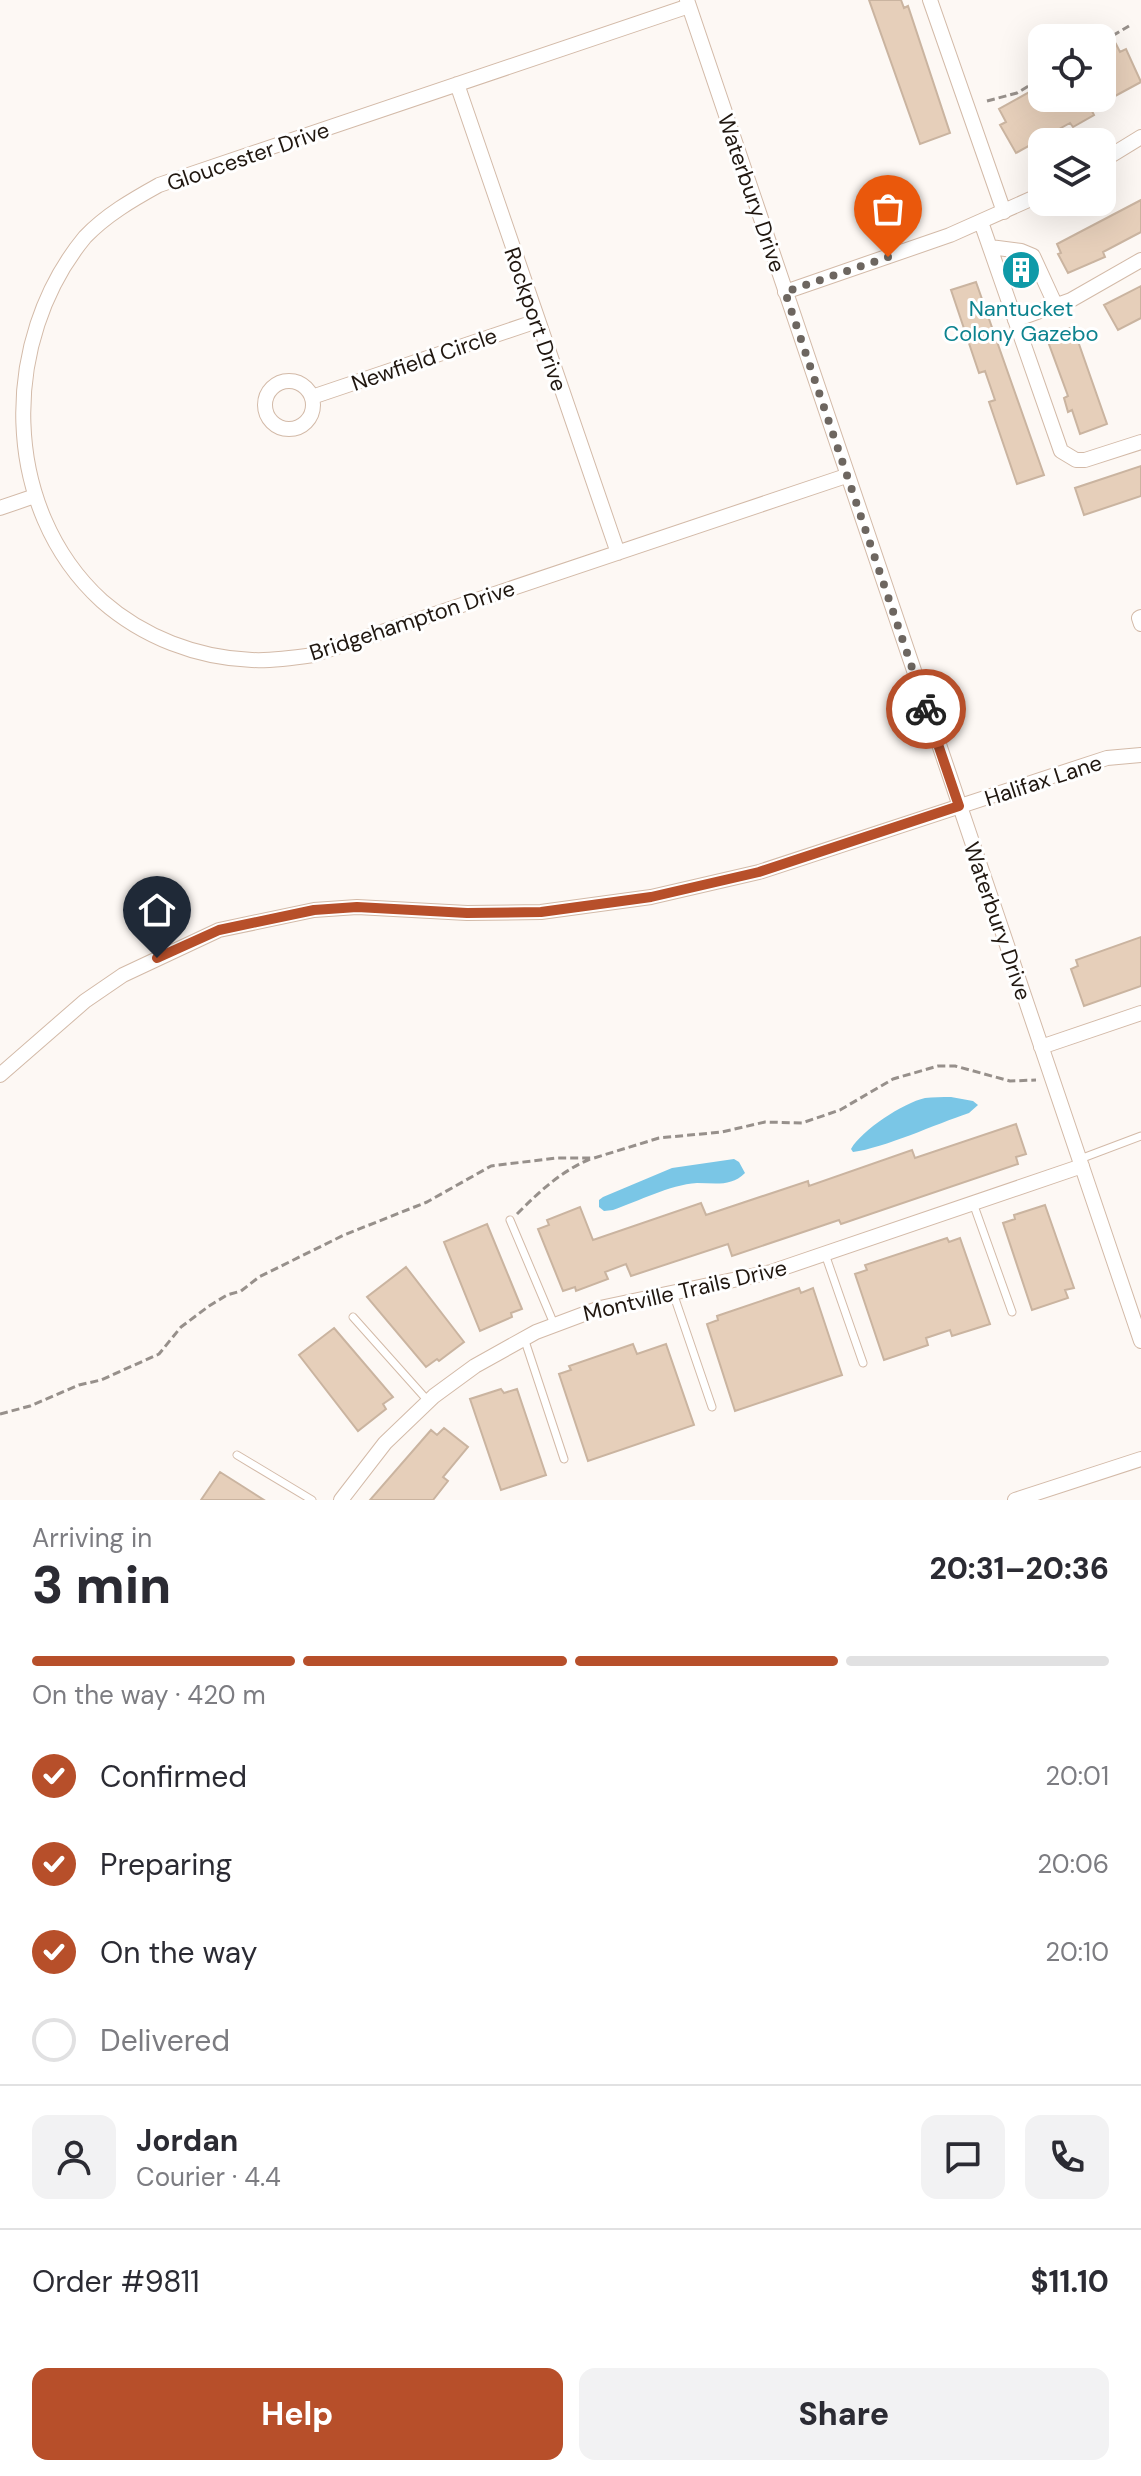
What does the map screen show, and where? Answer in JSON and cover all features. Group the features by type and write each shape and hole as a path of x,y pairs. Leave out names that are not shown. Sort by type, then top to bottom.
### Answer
{"street":[{"path":"930,0 1004,212"},
{"name":"Gloucester Drive","path":"29,498 15,439 16,374 33,316 46,289 85,237 108,217 159,185 688,3"},
{"name":"Waterbury Drive","path":"688,3 1141,1341"},
{"name":"Rockport Drive","path":"457,84 618,553"},
{"path":"1116,152 1141,137"},
{"path":"785,292 918,247 1028,201"},
{"path":"981,222 1061,451 1076,460 1085,460 1141,442"},
{"path":"990,247 1021,251 1033,256 1056,306"},
{"path":"1015,320 1076,298 1141,260"},
{"name":"Newfield Circle","path":"312,397 537,321"},
{"name":"Bridgehampton Drive","path":"29,498 51,543 68,567 112,610 141,629 178,645 222,657 252,660 313,655 846,476"},
{"path":"0,508 29,498"},
{"name":"Halifax Lane","path":"0,1075 85,1001 123,975 219,930 287,914 357,907 467,913 541,912 597,906 705,886 759,872 1107,758 1141,755"},
{"path":"1041,1047 1141,1013"},
{"name":"Montville Trails Drive","path":"341,1500 376,1453 428,1401 475,1366 554,1324 600,1308 771,1272 1081,1163"},
{"path":"1015,1500 1141,1459"}],"lane":[{"path":"1081,1163 1141,1136"},
{"path":"973,1203 1012,1312"},
{"path":"510,1220 554,1324"},
{"path":"825,1254 863,1363"},
{"path":"673,1293 712,1407"},
{"path":"353,1317 428,1401"},
{"path":"524,1338 564,1459"},
{"path":"237,1455 312,1500"}],"path":[{"path":"1116,34 1129,26"},
{"path":"987,101 1017,93 1028,86"},
{"path":"510,1220 569,1168 594,1158 659,1138 722,1132 765,1122 802,1123 840,1110 893,1079 929,1067 955,1066 1010,1081 1052,1078"},
{"path":"0,1414 101,1380 159,1354 181,1327 227,1295 241,1291 259,1277 344,1235 427,1202 491,1166 556,1158 594,1158"}],"water":[{"path":"951,1097 973,1101 978,1105 969,1113 895,1141 866,1150 853,1152 851,1149 873,1126 906,1105 925,1098"},
{"path":"734,1159 745,1173 734,1180 676,1187 613,1210 604,1211 599,1207 599,1200 603,1197 672,1168"}],"building":[{"path":"869,0 901,0 904,8 908,6 950,133 920,144"},
{"path":"1116,44 1120,52 1126,49 1141,82 1116,96"},
{"path":"1028,93 1028,112 1092,112 1094,115 1073,127 1070,123 1061,128 1028,128 1028,146 1016,153 1000,125 1006,122 999,109"},
{"path":"1141,200 1141,232 1103,252 1105,257 1068,273 1058,254 1061,253 1057,244 1116,216 1116,213"},
{"name":"Nantucket Colony Gazebo","path":"1020,262 1027,265 1030,272 1027,279 1020,282 1013,279 1010,272 1013,265"},
{"path":"976,282 1044,475 1017,484 989,402 995,400 985,371 979,373 951,290"},
{"path":"1141,286 1141,318 1118,330 1104,305"},
{"path":"1073,327 1107,424 1080,434 1072,410 1068,412 1064,398 1068,396 1046,336"},
{"path":"1141,466 1141,496 1084,515 1075,488"},
{"path":"1141,937 1141,986 1084,1006 1071,969 1078,966 1076,960"},
{"path":"1016,1124 1026,1154 1016,1157 1018,1164 841,1224 839,1220 732,1256 728,1244 631,1276 626,1264 605,1272 608,1279 576,1291 575,1287 563,1291 538,1229 549,1225 547,1220 580,1207 593,1240 701,1203 706,1215 808,1181 809,1186 912,1150 915,1158"},
{"path":"1045,1205 1074,1288 1065,1290 1068,1298 1032,1310 1003,1223 1015,1219 1014,1215"},
{"path":"487,1224 522,1309 511,1313 512,1317 480,1331 444,1242"},
{"path":"947,1238 949,1242 960,1238 990,1324 952,1336 950,1330 926,1338 928,1345 884,1360 855,1274 867,1270 865,1265"},
{"path":"406,1267 464,1342 426,1367 367,1297"},
{"path":"799,1288 801,1293 813,1288 842,1375 735,1411 707,1324 718,1320 717,1316"},
{"path":"334,1328 393,1397 383,1404 386,1409 358,1431 299,1355"},
{"path":"633,1344 637,1354 666,1344 694,1425 588,1461 559,1374 571,1370 569,1366"},
{"path":"501,1389 504,1393 517,1389 546,1475 501,1490 470,1399"},
{"path":"444,1428 468,1447 443,1477 448,1481 433,1500 370,1500 431,1430 437,1435"},
{"path":"220,1472 239,1484 264,1500 201,1500"}],"way so far":[{"path":"888,257 785,292 926,709"}],"place":[{"name":"Nantucket Colony Gazebo","path":"1021,270"}],"route":[{"path":"157,958 219,930 314,910 357,907 467,913 541,912 651,897 759,872 959,806 926,709"}]}
